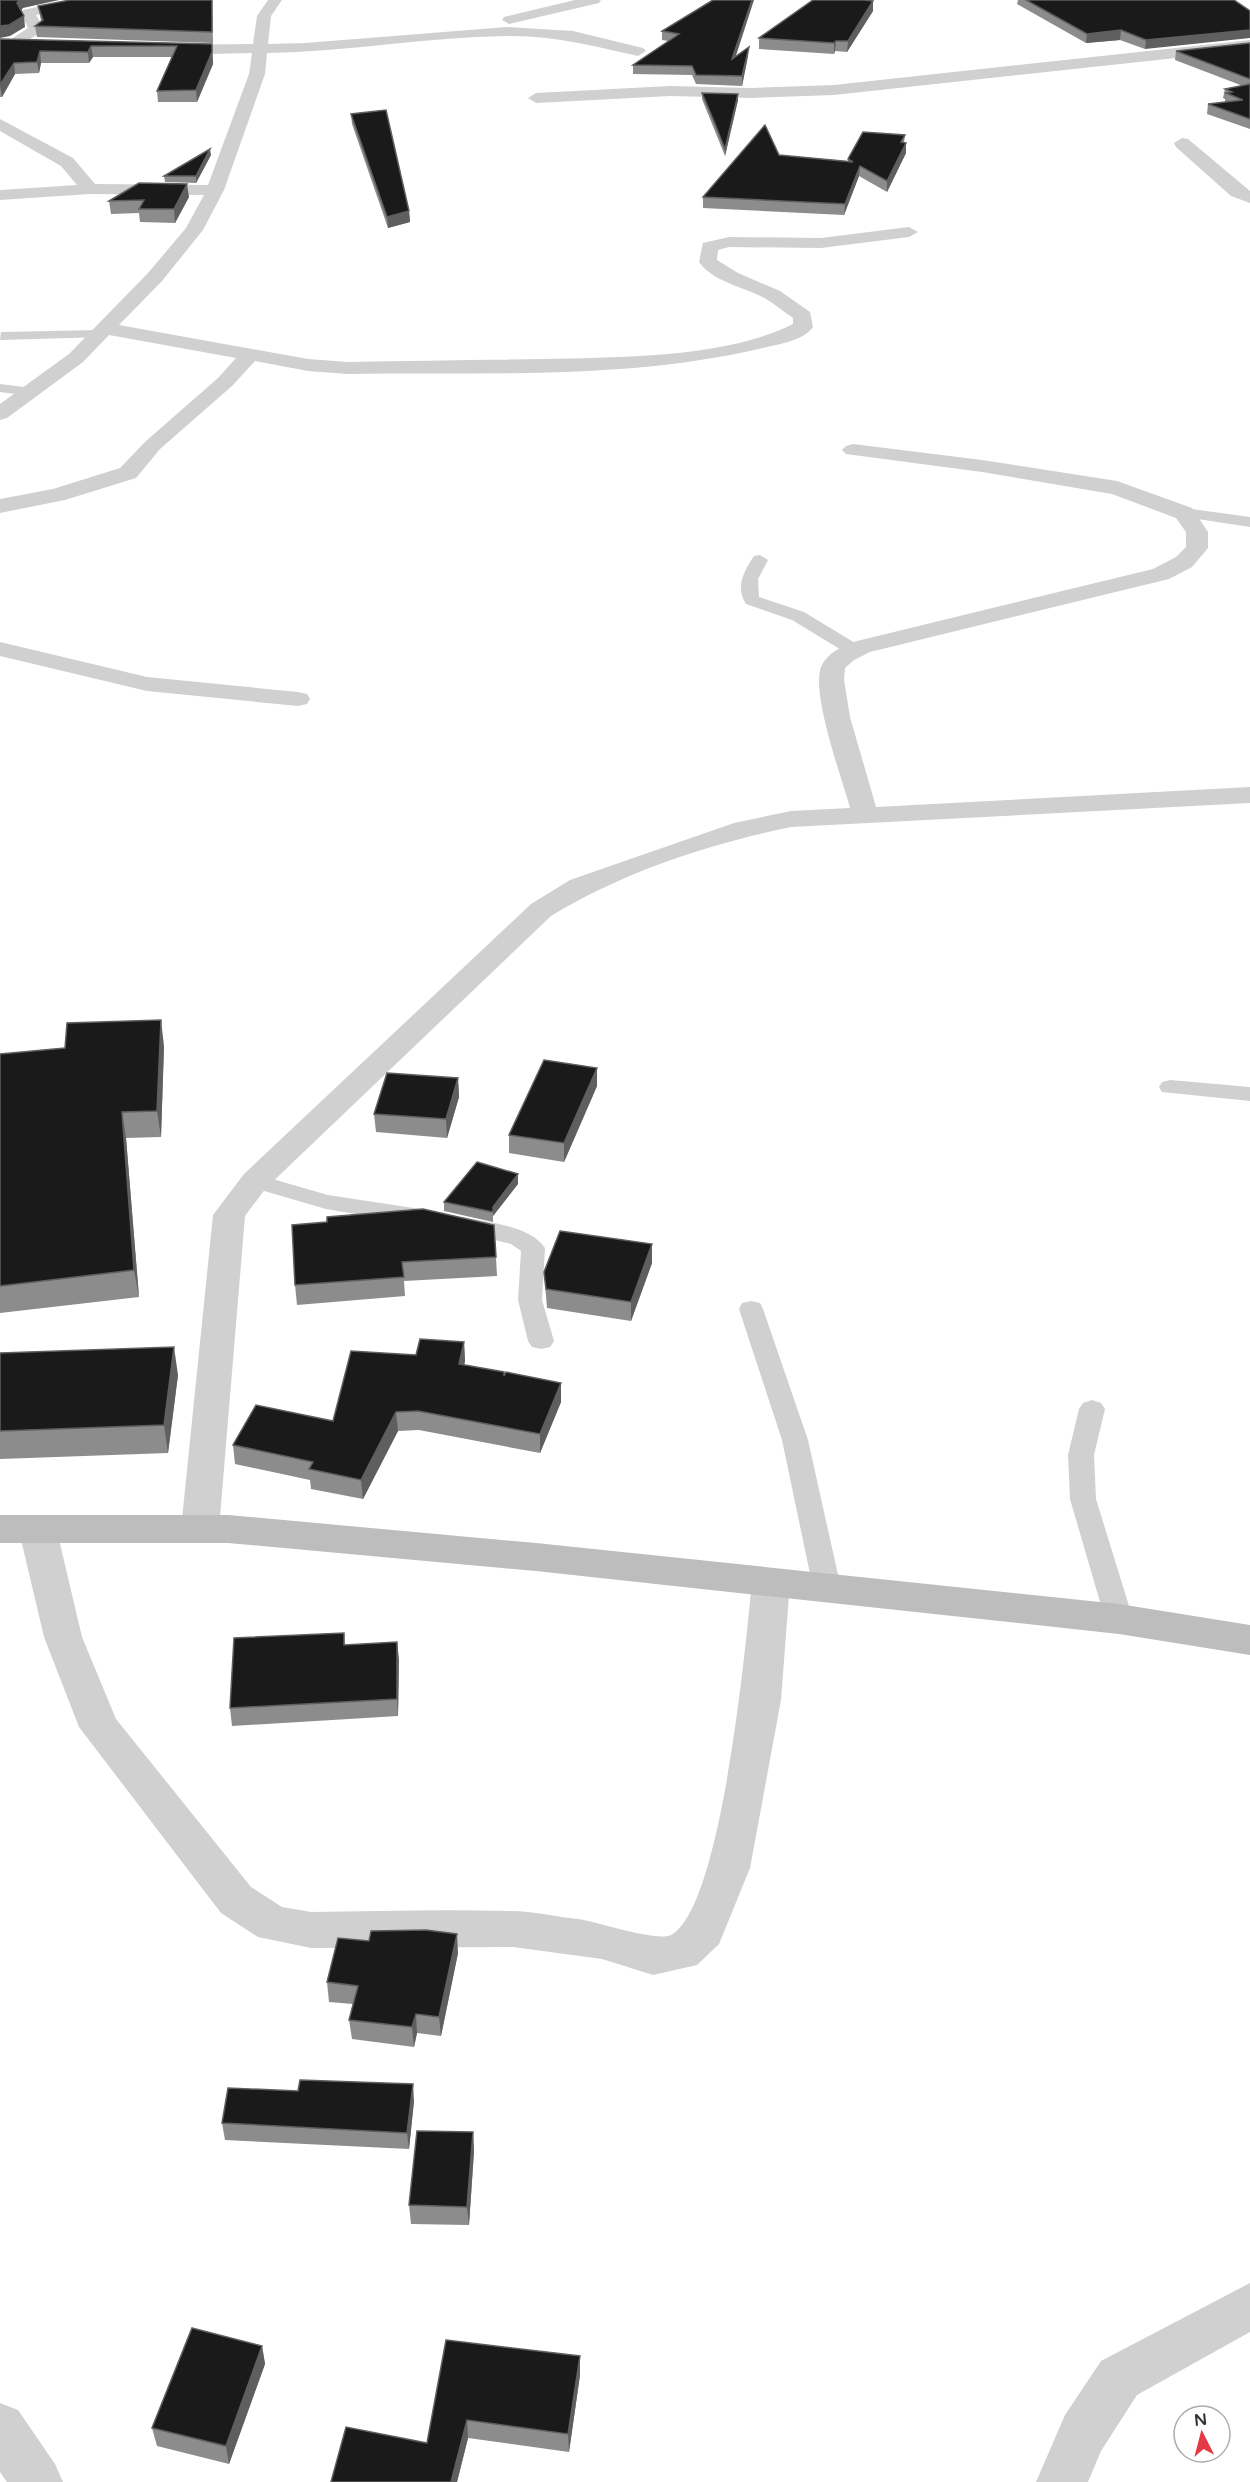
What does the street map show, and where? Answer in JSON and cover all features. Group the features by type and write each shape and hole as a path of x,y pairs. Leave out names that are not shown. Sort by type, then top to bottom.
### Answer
{"main road":[{"path":"19,1530 228,1529 500,1553 1119,1619 1250,1640"}],"street":[{"path":"8,42 35,30 35,25 29,16 31,11 96,0"},
{"path":"0,414 32,392 75,357 155,277 194,230 215,190 257,74 264,16 275,0"},
{"path":"474,34 501,22 594,0"},
{"path":"150,50 260,50 507,31 573,36 638,51"},
{"path":"8,42 43,44"},
{"path":"537,98 670,91 751,93 834,90 1250,45"},
{"path":"0,124 67,162 90,189"},
{"path":"1182,143 1237,192 1250,198"},
{"path":"0,195 90,189 215,190"},
{"path":"102,331 348,368 480,364 556,366 631,363 696,356 783,337 803,327 804,316 781,300 731,277 708,262 710,247 729,242 821,243 909,232"},
{"path":"0,506 57,495 128,472 140,462 153,445 225,382 250,355"},
{"path":"853,450 982,466 1117,488 1184,513 1197,532 1197,548 1184,562 1161,574 854,650 842,655 833,669 834,700 865,815"},
{"path":"0,649 147,684 298,699"},
{"path":"200,1529 229,1215 255,1181 541,910 580,886 743,829 790,819 1250,795"},
{"path":"19,1530 99,1727 236,1900 273,1924 311,1930 513,1929 602,1941 653,1956 682,1952 704,1931 729,1868 760,1700 771,1582"},
{"path":"1062,2482 1083,2433 1119,2378 1250,2306"},
{"path":"0,2428 37,2482"}],"lane":[{"path":"0,336 102,331"},
{"path":"0,388 32,392"},
{"path":"1184,513 1250,522"},
{"path":"760,560 748,589 752,600 798,616 854,650"},
{"path":"1170,1087 1250,1094"},
{"path":"255,1181 326,1202 484,1229 528,1242 534,1254 530,1299 541,1341"},
{"path":"751,1309 776,1376 795,1440 827,1588"},
{"path":"1092,1409 1081,1455 1083,1499 1119,1619"}],"building":[{"path":"0,0 19,0 17,3 24,16 9,25 0,26"},
{"path":"70,0 212,0 212,32 35,26 43,20 38,6"},
{"path":"713,0 752,0 732,59 749,47 742,76 696,75 692,66 633,65 679,34 662,31"},
{"path":"813,0 873,1 848,41 834,43 759,38"},
{"path":"1026,0 1234,0 1250,11 1250,30 1146,40 1121,30 1087,34"},
{"path":"0,39 212,44 212,52 196,90 157,91 177,46 91,46 88,52 40,51 37,62 14,63 0,85"},
{"path":"1250,43 1250,79 1176,51"},
{"path":"1250,84 1250,119 1208,104 1243,100 1226,93 1232,92 1225,89"},
{"path":"702,93 738,94 725,149 713,119"},
{"path":"386,110 409,211 387,217 351,114"},
{"path":"765,125 779,155 853,162 848,159 863,132 905,135 901,142 906,143 887,181 860,166 845,204 703,197"},
{"path":"210,149 196,176 164,176"},
{"path":"139,183 187,184 174,209 139,209 144,200 109,201"},
{"path":"161,1020 157,1111 122,1112 134,1270 0,1286 0,1054 65,1048 67,1023"},
{"path":"544,1060 597,1068 564,1143 509,1135"},
{"path":"387,1073 458,1078 446,1119 374,1114"},
{"path":"477,1162 518,1174 493,1207 493,1212 444,1202"},
{"path":"423,1209 494,1225 496,1257 402,1262 404,1277 295,1285 292,1225 327,1222 327,1217"},
{"path":"560,1231 652,1244 631,1302 546,1289 544,1272"},
{"path":"420,1339 464,1342 459,1364 504,1372 504,1376 506,1372 561,1383 540,1434 418,1411 396,1412 361,1480 309,1469 313,1462 233,1445 256,1405 333,1421 351,1351 416,1355"},
{"path":"174,1347 164,1425 0,1431 0,1353"},
{"path":"344,1633 344,1645 397,1642 397,1699 230,1708 234,1638"},
{"path":"426,1930 457,1934 439,2017 416,2014 412,2027 349,2020 358,1986 327,1982 338,1938 369,1941 371,1931"},
{"path":"300,2080 413,2084 407,2133 222,2123 228,2088 298,2091"},
{"path":"417,2131 473,2132 467,2207 409,2205"},
{"path":"192,2328 262,2346 226,2446 152,2428"},
{"path":"446,2340 580,2356 568,2434 467,2420 451,2482 331,2482 346,2427 427,2443"}]}
